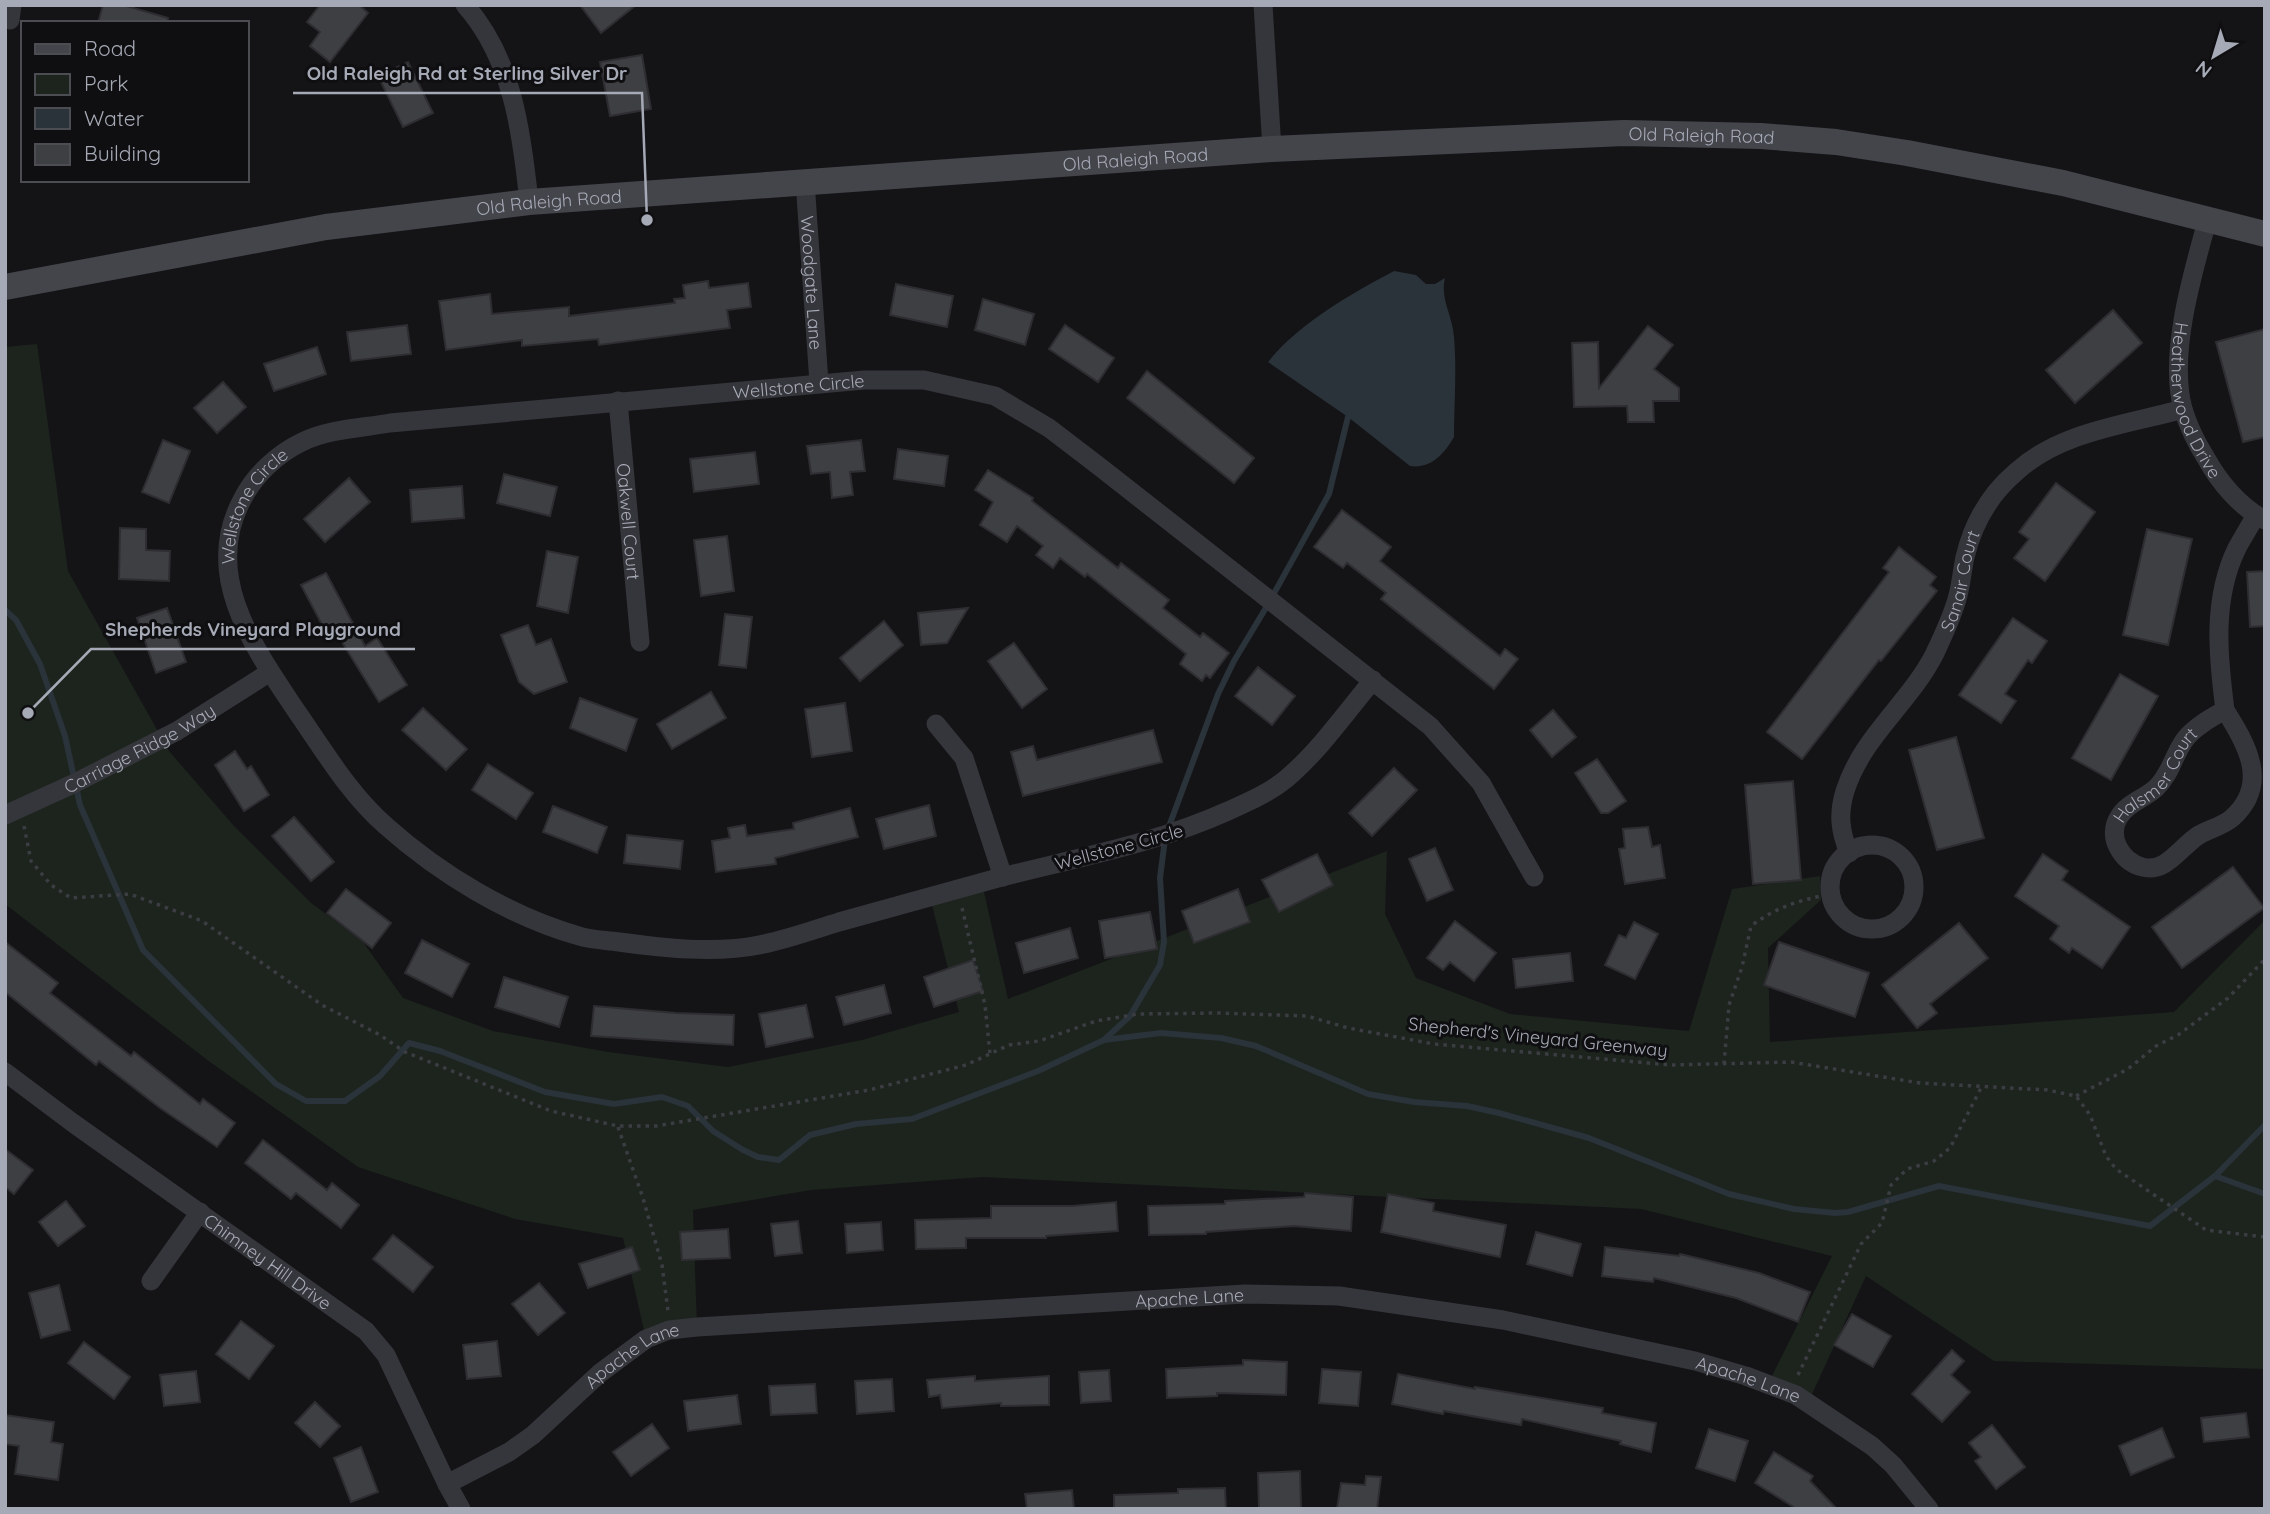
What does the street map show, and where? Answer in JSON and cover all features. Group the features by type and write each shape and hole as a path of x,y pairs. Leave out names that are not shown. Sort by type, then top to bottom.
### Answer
{"main road":[{"name":"Old Raleigh Road","path":"5,287 326,227 528,202 1272,149 1624,134 1693,133 1815,140 1907,153 2063,183 2265,234"}],"street":[{"path":"465,5 483,31 513,94 522,134 528,202"},
{"path":"1263,5 1272,149"},
{"name":"Woodgate Lane","path":"805,181 819,383"},
{"name":"Heatherwood Drive","path":"2208,218 2186,300 2180,350 2183,409 2211,469 2239,500 2261,517"},
{"name":"Wellstone Circle","path":"1373,680 1317,749 1284,781 1259,797 1171,834 958,889 757,946 661,948 580,937 522,915 431,863 383,824 346,783 270,671 235,606 228,577 228,532 236,509 248,488 279,456 302,442 365,427 819,383 924,380 995,396 1049,428 1373,680 1430,726 1480,783 1534,877"},
{"name":"Oakwell Court","path":"618,401 640,642"},
{"name":"Sanair Court","path":"1849,853 1841,833 1845,791 1872,738 1913,688 1934,654 1958,598 1970,537 2002,485 2032,458 2066,439 2183,409"},
{"name":"Halsmer Court","path":"2225,710 2199,726 2186,738 2171,768 2158,786 2124,809 2117,820 2114,832 2116,845 2134,864 2147,869 2160,866 2174,858 2187,843 2231,819 2242,807 2254,781 2254,766 2225,710 2218,645 2222,595 2236,550 2261,517"},
{"name":"Carriage Ridge Way","path":"14,819 73,784 177,731 270,671"},
{"path":"936,724 964,758 1003,877"},
{"path":"1861,847 1887,848 1899,855 1908,865 1913,878 1911,904 1904,915 1881,928 1867,929 1843,918 1835,907 1831,894 1833,871 1840,860 1861,847"},
{"name":"Chimney Hill Drive","path":"5,1072 72,1123 366,1331 386,1355 461,1509"},
{"path":"151,1281 200,1212"},
{"name":"Apache Lane","path":"447,1484 509,1452 533,1436 600,1373 646,1339 669,1331 710,1326 1245,1294 1339,1296 1503,1320 1695,1360 1746,1376 1791,1393 1852,1431 1893,1465 1929,1509"}],"path":[{"name":"Shepherd's Vineyard Greenway","path":"14,819 31,861 51,885 71,898 130,894 202,922 322,1005 380,1035 405,1052 551,1111 618,1126 656,1126 869,1090 965,1065 1009,1045 1039,1041 1096,1021 1138,1014 1307,1016 1348,1028 1434,1044 1671,1065 1791,1062 1876,1077 2047,1090 2076,1096"},
{"path":"958,889 985,1005 990,1054"},
{"path":"1724,1064 1729,1004 1742,967 1751,926 1783,906 1798,900 1831,894"},
{"path":"2265,959 2228,998 2178,1035 2156,1046 2128,1069 2076,1096 2090,1115 2106,1156 2116,1169 2206,1230 2265,1237"},
{"path":"1791,1393 1861,1244 1882,1223 1890,1187 1907,1170 1934,1161 1950,1147 1982,1086"},
{"path":"618,1126 636,1174 662,1265 669,1331"}],"green space":[{"path":"37,344 68,571 169,751 234,826 310,902 363,942 403,998 493,1031 608,1052 728,1067 862,1040 959,1012 930,897 982,883 1008,999 1387,851 1385,914 1416,978 1510,1014 1689,1031 1732,889 1820,876 1821,900 1768,948 1770,1042 2174,1012 2265,920 2265,1369 1994,1361 1866,1276 1808,1403 1768,1384 1832,1256 1641,1209 982,1177 811,1190 693,1210 697,1327 646,1339 623,1238 515,1219 358,1167 210,1062 5,904 5,347"}],"water":[{"path":"1394,271 1416,275 1426,284 1435,284 1445,278 1445,300 1453,328 1454,437 1436,459 1418,466 1410,466 1348,417 1268,362 1310,322"}],"building":[{"path":"103,5 123,5 168,18 167,21 99,21"},
{"path":"320,5 359,5 368,13 330,62 310,46 320,32 307,22"},
{"path":"580,5 636,5 601,33"},
{"path":"642,55 651,109 610,116 600,62"},
{"path":"408,62 433,113 403,127 378,76"},
{"path":"708,281 709,288 748,283 751,307 727,310 730,328 599,345 598,339 522,346 522,340 446,350 439,301 490,294 492,314 569,307 569,316 675,303 674,299 685,298 683,285"},
{"path":"896,284 953,296 947,327 890,315"},
{"path":"983,299 1034,314 1025,345 975,330"},
{"path":"2113,310 2142,343 2075,403 2046,370"},
{"path":"407,325 411,354 351,361 347,332"},
{"path":"1065,325 1114,358 1098,382 1049,349"},
{"path":"1648,326 1673,345 1654,369 1679,388 1679,401 1653,401 1654,422 1628,422 1627,406 1574,407 1572,343 1598,342 1599,388"},
{"path":"2265,329 2265,437 2243,442 2216,342"},
{"path":"317,347 326,374 274,391 264,364"},
{"path":"1147,371 1254,458 1234,483 1127,398"},
{"path":"223,382 246,407 217,433 194,408"},
{"path":"163,440 190,451 169,503 142,492"},
{"path":"861,440 865,471 850,472 853,495 832,498 830,472 811,474 807,446"},
{"path":"898,449 948,456 944,486 894,479"},
{"path":"755,452 759,484 694,492 690,459"},
{"path":"988,470 1033,498 1032,501 1118,568 1121,563 1169,600 1163,608 1200,637 1203,633 1229,653 1210,678 1206,675 1202,681 1180,664 1186,654 1087,574 1085,577 1060,558 1053,568 1036,555 1043,546 1017,526 1007,542 980,525 993,502 975,490"},
{"path":"504,474 557,487 550,516 497,503"},
{"path":"349,478 370,502 325,542 304,519"},
{"path":"2056,483 2095,512 2045,581 2014,558 2029,539 2019,532"},
{"path":"462,486 464,518 412,522 410,490"},
{"path":"1342,510 1391,547 1380,561 1500,656 1505,649 1518,659 1494,689 1381,599 1386,593 1347,563 1343,568 1314,547"},
{"path":"120,528 146,529 146,550 170,551 169,581 119,579"},
{"path":"2147,529 2192,539 2168,645 2123,635"},
{"path":"727,536 734,591 701,596 694,540"},
{"path":"1899,547 1936,577 1930,585 1937,591 1802,759 1767,732 1889,572 1883,568"},
{"path":"547,551 578,557 568,613 537,606"},
{"path":"2265,571 2265,626 2250,627 2247,572"},
{"path":"326,573 365,646 377,638 407,685 379,702 337,634 329,638 301,585"},
{"path":"167,608 186,662 156,673 137,618"},
{"path":"968,608 947,643 921,645 918,613"},
{"path":"725,614 752,617 746,668 719,665"},
{"path":"2013,618 2047,641 2032,663 2028,660 2005,694 2016,701 2001,723 1959,695"},
{"path":"884,621 903,645 860,681 840,658"},
{"path":"528,625 536,645 551,639 567,682 534,694 519,682 501,635"},
{"path":"1014,643 1047,689 1022,708 988,661"},
{"path":"1258,667 1295,696 1272,725 1235,696"},
{"path":"2120,674 2158,696 2111,780 2072,758"},
{"path":"711,692 726,718 672,749 657,724"},
{"path":"580,698 637,719 626,751 570,728"},
{"path":"845,703 852,751 812,757 805,709"},
{"path":"423,708 467,749 446,770 402,730"},
{"path":"1553,710 1576,737 1552,757 1530,730"},
{"path":"1153,730 1162,762 1023,796 1011,752 1033,746 1037,760"},
{"path":"1956,737 1984,838 1937,850 1909,750"},
{"path":"235,751 247,769 251,766 269,795 244,811 215,765"},
{"path":"1597,759 1626,801 1608,813 1601,813 1575,773"},
{"path":"488,764 533,793 516,819 472,790"},
{"path":"1394,768 1417,790 1372,836 1349,813"},
{"path":"1793,781 1801,880 1753,884 1745,785"},
{"path":"929,805 936,836 884,849 876,819"},
{"path":"553,806 607,827 597,853 543,832"},
{"path":"850,808 858,837 775,858 776,864 716,872 712,841 730,838 728,828 745,825 747,836 794,829 793,823"},
{"path":"294,817 334,862 311,881 272,836"},
{"path":"1648,827 1652,847 1660,845 1665,878 1625,884 1619,849 1625,848 1623,829"},
{"path":"627,835 683,841 680,869 624,863"},
{"path":"1435,848 1453,890 1427,901 1409,859"},
{"path":"1317,854 1333,885 1279,912 1262,880"},
{"path":"2043,854 2068,871 2062,880 2130,927 2102,968 2072,948 2069,953 2050,939 2059,926 2015,896"},
{"path":"2233,867 2264,908 2182,968 2152,927"},
{"path":"346,889 391,923 372,948 327,913"},
{"path":"1238,889 1250,922 1194,943 1182,911"},
{"path":"1150,912 1157,949 1105,958 1099,921"},
{"path":"1455,921 1496,953 1474,981 1450,962 1443,970 1427,958"},
{"path":"1634,922 1658,934 1635,979 1605,965 1619,935 1626,938"},
{"path":"1959,923 1988,958 1930,1004 1937,1013 1917,1028 1882,985"},
{"path":"1070,928 1078,958 1024,973 1016,943"},
{"path":"422,940 469,964 452,997 405,973"},
{"path":"5,942 58,983 50,993 131,1056 134,1052 200,1104 203,1099 235,1123 217,1147 99,1061 96,1065 5,992"},
{"path":"1779,942 1869,973 1855,1017 1764,985"},
{"path":"1570,953 1573,981 1516,988 1513,959"},
{"path":"973,960 983,991 934,1007 924,977"},
{"path":"504,977 568,997 559,1027 495,1007"},
{"path":"884,985 891,1013 844,1025 836,997"},
{"path":"806,1005 813,1037 766,1047 759,1014"},
{"path":"594,1006 734,1015 733,1045 591,1036"},
{"path":"263,1140 327,1190 332,1183 359,1205 341,1228 296,1193 291,1199 245,1163"},
{"path":"5,1149 33,1170 14,1194 5,1187"},
{"path":"1305,1193 1353,1197 1351,1231 1294,1226 1206,1234 1149,1235 1148,1206 1225,1204 1225,1201 1304,1197"},
{"path":"1388,1194 1434,1203 1433,1211 1506,1225 1500,1257 1381,1232"},
{"path":"66,1201 85,1226 58,1246 39,1222"},
{"path":"1116,1202 1118,1231 1046,1238 966,1238 966,1248 916,1249 915,1220 991,1218 991,1206 1072,1206"},
{"path":"798,1221 802,1253 775,1256 771,1224"},
{"path":"881,1222 883,1250 847,1253 845,1224"},
{"path":"728,1229 730,1258 682,1260 680,1232"},
{"path":"1536,1232 1581,1244 1572,1276 1527,1264"},
{"path":"393,1235 433,1267 413,1292 373,1259"},
{"path":"632,1247 640,1270 588,1288 579,1264"},
{"path":"1605,1247 1680,1254 1759,1273 1810,1292 1798,1322 1736,1298 1654,1278 1653,1282 1602,1276"},
{"path":"539,1283 565,1313 538,1335 512,1304"},
{"path":"59,1285 70,1330 41,1338 29,1293"},
{"path":"1852,1314 1891,1336 1873,1367 1834,1345"},
{"path":"241,1321 274,1346 249,1379 216,1354"},
{"path":"497,1341 501,1376 467,1379 463,1345"},
{"path":"84,1342 130,1377 114,1399 68,1363"},
{"path":"1952,1350 1964,1361 1951,1375 1970,1392 1942,1422 1912,1394"},
{"path":"1243,1360 1287,1362 1286,1395 1217,1393 1217,1396 1167,1398 1166,1369 1243,1365"},
{"path":"1322,1369 1361,1372 1358,1406 1319,1403"},
{"path":"1109,1370 1111,1401 1081,1403 1079,1372"},
{"path":"196,1371 200,1402 164,1406 160,1375"},
{"path":"1398,1374 1475,1389 1603,1408 1602,1413 1656,1423 1651,1452 1620,1444 1621,1441 1522,1419 1521,1425 1392,1404"},
{"path":"975,1376 975,1381 1049,1376 1049,1405 1001,1406 1001,1403 942,1408 940,1395 929,1397 927,1380"},
{"path":"892,1379 894,1411 857,1414 855,1381"},
{"path":"815,1384 817,1413 771,1415 769,1386"},
{"path":"737,1395 741,1424 688,1431 684,1401"},
{"path":"315,1402 340,1426 320,1447 295,1423"},
{"path":"2246,1413 2249,1437 2204,1442 2201,1418"},
{"path":"5,1415 54,1422 51,1442 63,1444 58,1480 15,1474 19,1446 5,1444"},
{"path":"652,1424 669,1448 631,1476 613,1452"},
{"path":"1992,1425 2025,1467 1996,1489 1975,1461 1981,1457 1969,1443"},
{"path":"2162,1428 2174,1457 2131,1475 2119,1446"},
{"path":"1709,1429 1748,1441 1735,1481 1696,1468"},
{"path":"361,1447 378,1492 351,1502 334,1458"},
{"path":"1774,1452 1813,1476 1810,1481 1837,1509 1797,1509 1755,1483"},
{"path":"1300,1471 1301,1509 1259,1509 1258,1473"},
{"path":"1366,1476 1381,1477 1377,1509 1337,1509 1341,1483 1365,1485"},
{"path":"1225,1488 1226,1509 1114,1509 1114,1495"},
{"path":"1072,1490 1074,1509 1027,1509 1025,1494"}],"waterway":[{"path":"1168,829 1218,694 1329,494 1348,417 1352,412"},
{"path":"5,610 16,620 40,664 65,736 80,805 143,950 276,1084 306,1101 345,1101 380,1076 409,1043 440,1051 545,1092 614,1104 662,1097 688,1106 713,1131 743,1150 758,1157 779,1160 810,1135 856,1124 912,1119 1038,1071 1104,1040 1161,1033 1221,1038 1256,1046 1368,1094 1414,1102 1467,1106 1589,1138 1729,1194 1794,1209 1848,1212 1939,1186 2150,1226 2215,1176 2265,1125"},
{"path":"1105,1039 1130,1016 1160,965 1164,942 1160,878 1165,839"},
{"path":"2215,1176 2265,1194"}],"place":[{"name":"Old Raleigh Rd at Sterling Silver Dr","path":"647,220"},
{"name":"Shepherds Vineyard Playground","path":"28,713"}]}
